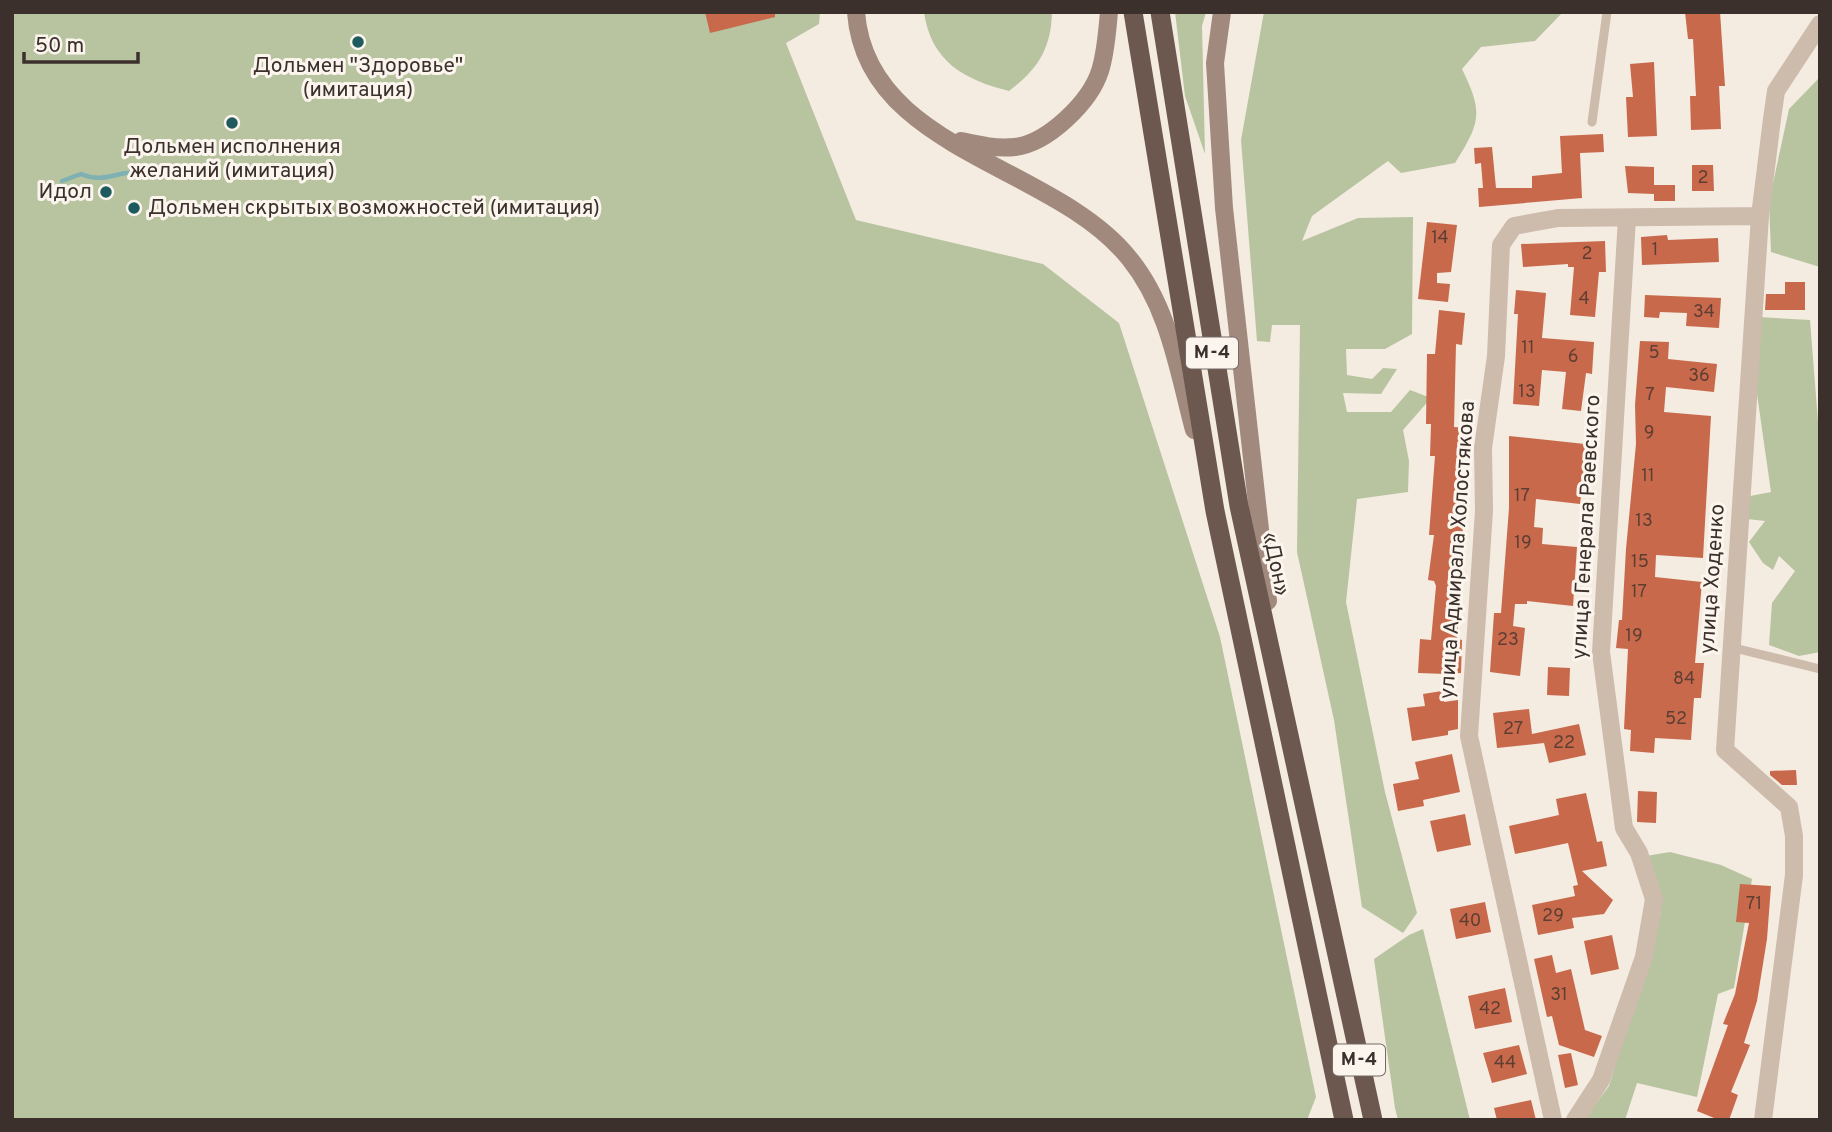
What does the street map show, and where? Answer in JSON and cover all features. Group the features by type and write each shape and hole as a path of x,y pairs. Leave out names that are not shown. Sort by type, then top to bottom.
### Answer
{"highway":[{"name":"М-4","path":"1133,12 1215,511 1344,1120"},
{"name":"«Дон»","path":"1160,12 1237,492 1373,1120"}],"main road":[{"path":"856,12 859,37 873,68 890,92 919,122 945,141 1069,205 1103,231 1129,258 1160,304 1215,511"},
{"path":"890,92 937,130 992,148 1018,147 1062,123 1088,97 1100,72 1109,12"},
{"path":"1222,12 1215,63 1224,208 1279,691"}],"street":[{"name":"улица Ходенко","path":"1763,1120 1794,875 1794,836 1790,807 1725,750 1730,647 1760,216 1776,91 1820,24"},
{"name":"улица Адмирала Холостякова","path":"1553,1120 1469,736 1484,512 1483,449 1496,356 1501,245 1514,226 1558,218 1760,216"},
{"name":"улица Генерала Раевского","path":"1575,1120 1601,1080 1644,957 1654,900 1639,853 1624,828 1601,652 1627,218"}],"lane":[{"path":"1592,122 1607,12"},
{"path":"1730,647 1820,669"}],"green space":[{"path":"12,12 820,12 819,24 786,43 856,220 1043,264 1119,323 1220,637 1316,1097 1307,1120 12,1120"},
{"path":"924,12 1052,12 1049,37 1041,57 1028,75 1009,91 978,81 942,56 934,44"},
{"path":"1175,12 1206,12 1202,26 1205,154 1185,96"},
{"path":"1264,12 1563,12 1535,41 1481,47 1462,69 1473,96 1476,117 1470,137 1455,163 1401,173 1388,161 1312,216 1302,241 1358,218 1413,217 1412,334 1385,349 1346,349 1347,375 1372,379 1383,368 1397,369 1381,394 1343,393 1347,412 1391,412 1410,390 1431,398 1403,430 1409,461 1408,492 1357,499 1346,602 1385,792 1417,913 1403,933 1362,907 1334,720 1297,552 1300,325 1272,325 1270,342 1257,341 1241,140"},
{"path":"1820,77 1820,267 1771,252 1769,202 1789,109"},
{"path":"1758,317 1810,320 1820,447 1820,652 1799,656 1769,645 1772,603 1795,571 1779,556 1773,570 1763,563 1749,542 1765,521 1747,519 1745,497 1771,492 1754,373"},
{"path":"1670,852 1721,865 1752,879 1734,988 1718,994 1697,1097 1637,1083 1625,1120 1584,1120 1609,1086 1661,912 1646,856"},
{"path":"1423,929 1470,1120 1398,1120 1395,1108 1374,959 1409,935"}],"building":[{"path":"705,12 775,12 775,17 710,33"},
{"path":"1685,12 1720,12 1725,86 1719,86 1721,129 1691,130 1690,96 1696,96 1693,39 1688,39"},
{"path":"1654,62 1657,136 1628,137 1626,97 1633,97 1630,64"},
{"path":"1603,134 1604,152 1580,153 1582,198 1479,207 1478,188 1483,188 1481,163 1475,164 1474,148 1492,147 1496,188 1532,188 1532,176 1562,173 1560,136"},
{"path":"1692,165 1713,165 1714,191 1692,191"},
{"path":"1625,166 1654,167 1654,185 1675,185 1675,201 1654,201 1654,194 1628,193"},
{"path":"1427,222 1457,225 1451,272 1437,273 1437,283 1450,284 1448,302 1418,299"},
{"path":"1667,235 1668,240 1718,238 1719,262 1642,265 1641,237"},
{"path":"1605,241 1606,272 1599,272 1595,317 1570,315 1574,267 1568,267 1568,264 1523,267 1521,244"},
{"path":"1785,282 1805,282 1805,310 1765,310 1766,294 1785,294"},
{"path":"1516,290 1546,293 1542,338 1594,342 1592,374 1586,373 1581,411 1562,409 1566,372 1542,370 1539,406 1513,404 1518,314 1514,314"},
{"path":"1645,295 1721,298 1719,328 1686,326 1687,313 1660,312 1659,318 1644,317"},
{"path":"1439,310 1465,313 1462,345 1456,344 1454,427 1467,428 1458,509 1465,510 1460,554 1464,555 1457,639 1462,640 1461,673 1446,674 1418,673 1420,639 1431,640 1436,586 1434,581 1428,580 1434,535 1429,535 1435,456 1430,456 1431,424 1426,424 1427,354 1435,354"},
{"path":"1640,341 1669,342 1668,359 1717,364 1714,392 1666,387 1664,412 1711,416 1703,558 1656,555 1655,577 1702,582 1695,663 1704,663 1701,698 1694,698 1691,740 1655,738 1654,753 1630,751 1631,730 1624,729 1628,649 1616,648 1619,620 1622,620 1636,444 1635,405"},
{"path":"1509,436 1585,444 1584,462 1589,463 1587,489 1582,488 1580,504 1536,499 1534,527 1543,528 1542,544 1577,547 1573,606 1527,601 1527,604 1515,604 1513,626 1525,628 1520,676 1490,672 1494,613 1501,613 1509,508"},
{"path":"1548,667 1570,668 1569,696 1547,695"},
{"path":"1442,691 1444,702 1458,700 1458,729 1448,731 1448,735 1412,741 1407,708 1425,706 1423,694"},
{"path":"1529,709 1532,734 1579,724 1586,755 1549,763 1544,743 1497,748 1493,713"},
{"path":"1452,754 1460,792 1423,800 1424,806 1398,811 1393,784 1419,779 1415,762"},
{"path":"1796,770 1797,785 1782,785 1770,775 1770,771"},
{"path":"1638,791 1657,792 1656,823 1637,822"},
{"path":"1586,793 1597,842 1602,841 1607,866 1582,871 1613,900 1604,914 1572,918 1574,928 1538,935 1532,905 1575,896 1573,886 1578,885 1568,843 1515,854 1509,826 1559,815 1556,799"},
{"path":"1465,814 1471,845 1437,852 1430,821"},
{"path":"1740,884 1771,886 1767,939 1757,1001 1744,1043 1750,1045 1731,1092 1738,1095 1729,1120 1719,1120 1697,1111 1728,1025 1723,1024 1735,994 1749,923 1736,922"},
{"path":"1485,902 1491,932 1456,939 1450,909"},
{"path":"1612,935 1619,969 1591,975 1584,941"},
{"path":"1552,955 1556,973 1571,969 1585,1030 1602,1036 1594,1057 1559,1045 1552,1016 1547,1017 1534,959"},
{"path":"1505,988 1512,1022 1475,1029 1468,996"},
{"path":"1519,1045 1527,1074 1492,1083 1483,1053"},
{"path":"1571,1053 1578,1085 1565,1088 1558,1055"},
{"path":"1531,1100 1536,1120 1497,1120 1494,1108"}],"waterway":[{"path":"62,181 81,174 98,178 127,173 143,174"}],"place":[{"name":"Дольмен \"Здоровье\" (имитация)","path":"358,42"},
{"name":"Дольмен исполнения желаний (имитация)","path":"232,123"},
{"name":"Идол","path":"106,192"},
{"name":"Дольмен скрытых возможностей (имитация)","path":"134,208"}]}
